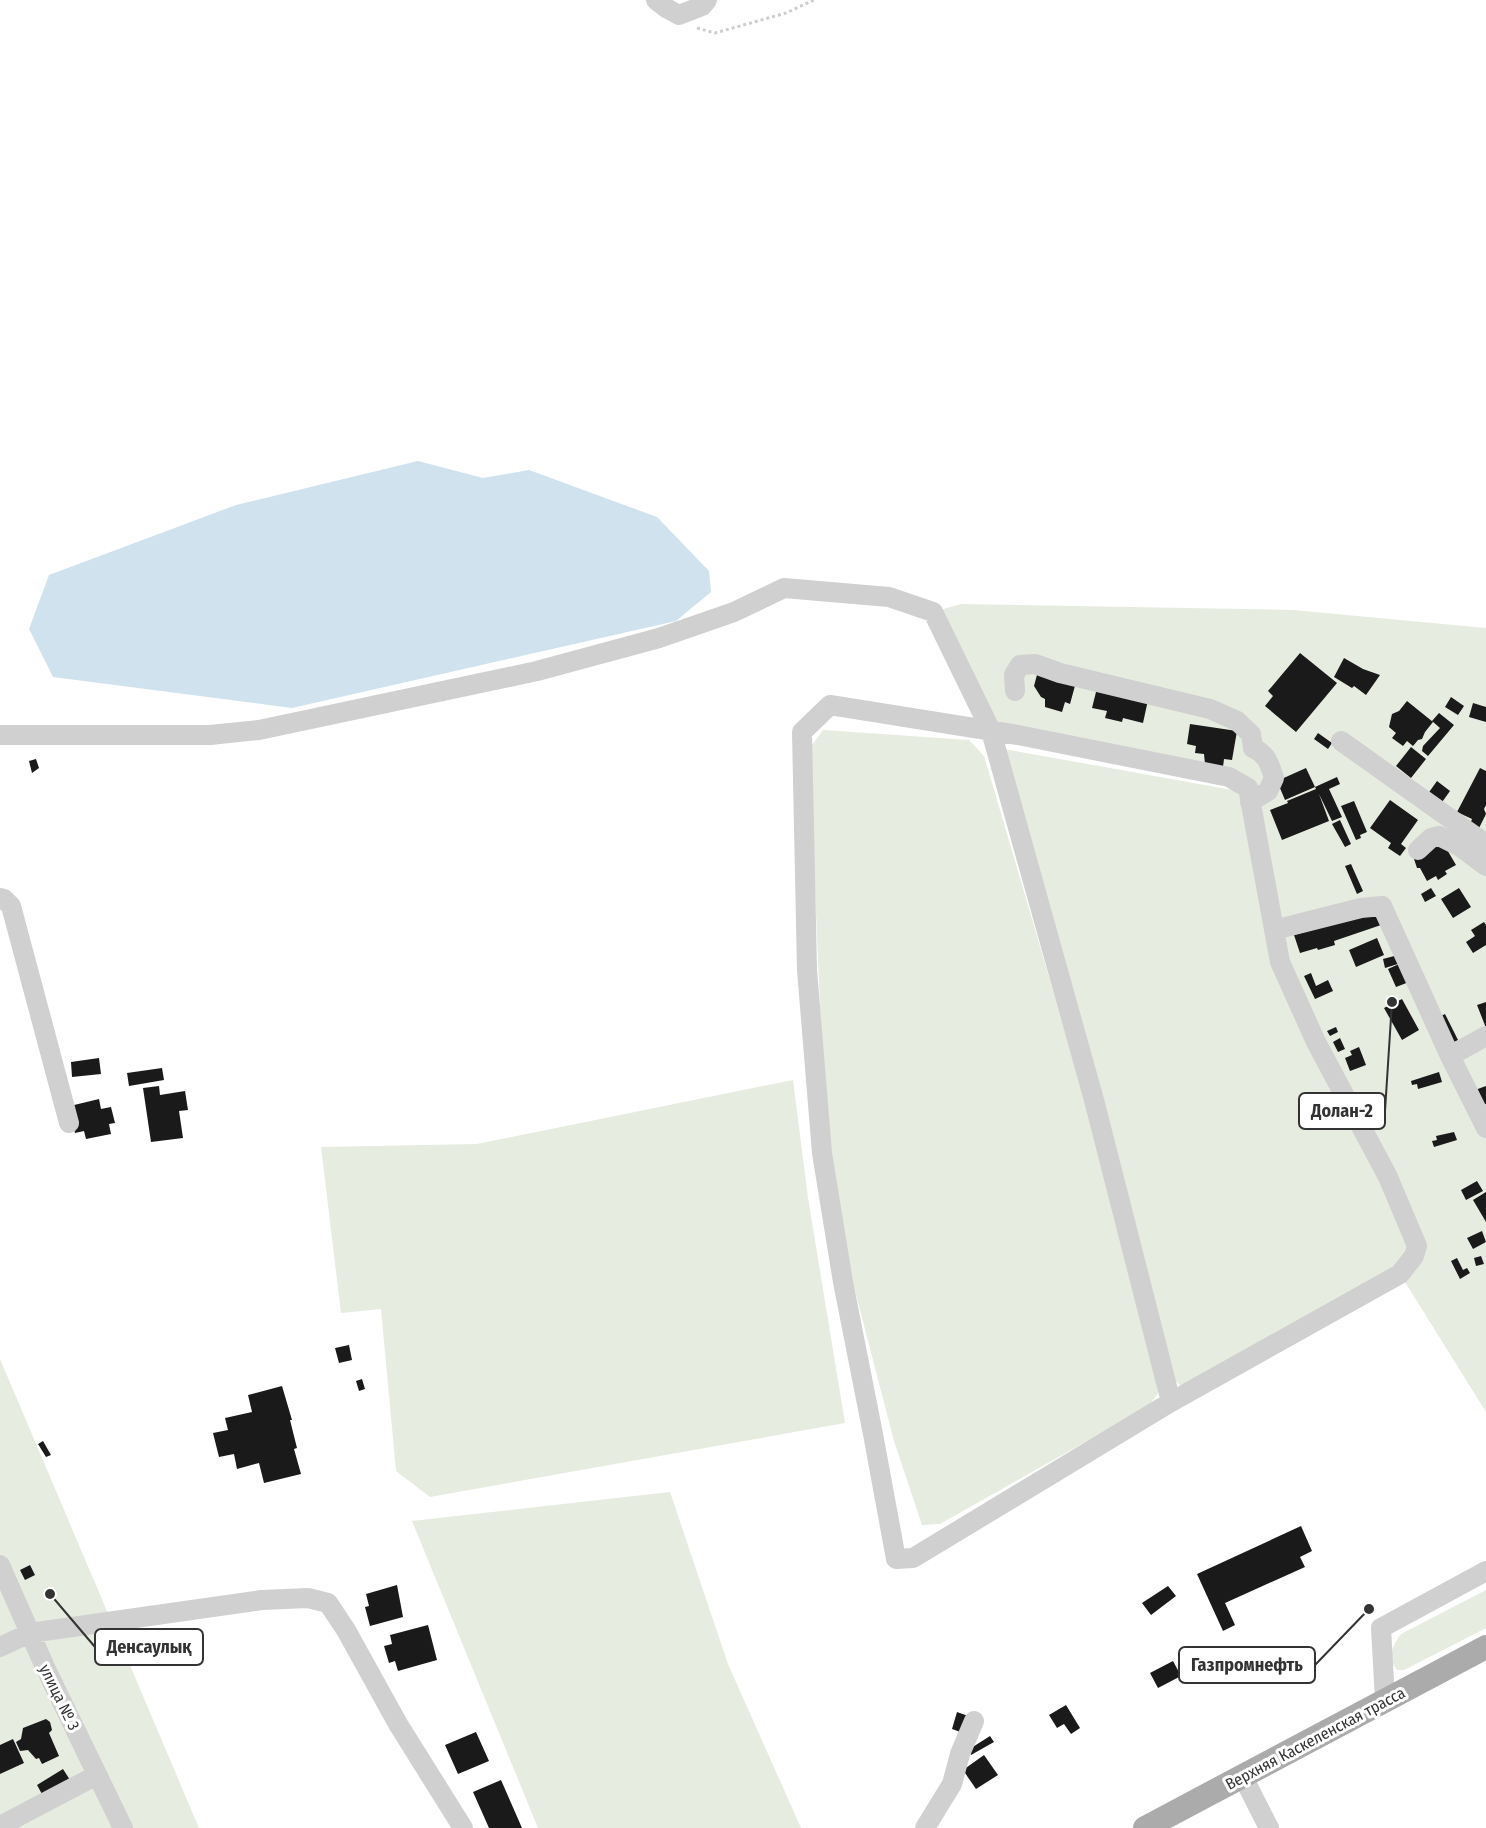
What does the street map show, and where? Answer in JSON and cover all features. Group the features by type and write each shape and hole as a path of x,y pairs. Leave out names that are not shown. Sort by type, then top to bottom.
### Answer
{"main road":[{"name":"Верхняя Каскеленская трасса","path":"1144,1828 1486,1647"}],"street":[{"path":"656,0 679,15 702,6 707,0"},
{"path":"0,735 210,735 258,730 537,672 659,638 734,612 784,588 889,597 933,612 991,731 1094,1100 1171,1402"},
{"path":"1015,691 1014,675 1020,666 1035,664 1060,673 1210,709 1237,721 1251,734 1253,748 1260,751 1269,761 1274,778 1268,791 1250,802"},
{"path":"830,705 991,731 1229,777 1248,788 1280,962 1316,1042 1388,1177 1417,1246 1414,1256 1400,1274 1171,1402 913,1558 896,1559 843,1282 822,1153 807,970 802,732 830,705"},
{"path":"1341,741 1486,844"},
{"path":"1419,850 1431,838 1439,836 1459,846 1486,866"},
{"path":"0,898 11,906 69,1123"},
{"path":"1274,930 1361,908 1382,906 1450,1056 1486,1128"},
{"path":"1450,1056 1486,1036"},
{"name":"улица № 3","path":"0,1565 123,1828"},
{"path":"1386,1700 1381,1628 1486,1571"},
{"path":"0,1647 30,1633 262,1600 308,1598 328,1603 346,1630 398,1724 463,1828"},
{"path":"925,1828 952,1784 960,1754 974,1721"},
{"path":"0,1826 97,1774"},
{"path":"1243,1777 1269,1828"}],"path":[{"path":"679,15 691,26 715,33 786,13 814,0"}],"shaded area":[{"path":"961,604 1293,610 1486,628 1486,1412 1400,1274 1414,1256 1280,962 1248,788 991,731 933,612"},
{"path":"823,730 969,740 984,756 1127,1248 1154,1364 1158,1393 1149,1406 940,1524 922,1525 894,1441 846,1256 825,1123 809,749"},
{"path":"1004,749 1238,791 1246,800 1278,964 1412,1243 1397,1269 1186,1390 1173,1379"},
{"path":"793,1080 808,1198 845,1423 430,1497 396,1471 381,1309 341,1313 321,1147 477,1144"},
{"path":"0,1359 199,1828 0,1828"},
{"path":"670,1492 728,1664 801,1828 538,1828 412,1521"},
{"path":"1486,1590 1486,1628 1404,1670 1397,1670 1391,1656 1401,1634"}],"water":[{"path":"418,461 483,478 529,470 657,517 709,571 711,592 676,621 292,708 53,677 29,629 49,575 236,505"}],"building":[{"path":"1300,653 1337,683 1296,732 1265,706 1273,696 1268,691"},
{"path":"1344,658 1363,669 1380,675 1366,695 1354,686 1352,688 1334,677"},
{"path":"1038,671 1076,682 1070,704 1065,702 1062,712 1045,707 1045,699 1034,686"},
{"path":"1097,688 1148,700 1143,723 1123,718 1122,722 1105,718 1107,711 1092,708"},
{"path":"1451,697 1464,706 1458,715 1445,707"},
{"path":"1407,701 1433,722 1422,739 1413,746 1407,741 1403,746 1392,738 1396,733 1389,727 1392,714 1399,711"},
{"path":"1473,703 1486,707 1486,722 1469,717"},
{"path":"1439,713 1454,725 1428,756 1422,751 1423,746 1440,728 1432,721"},
{"path":"1190,724 1237,731 1232,760 1224,759 1223,767 1205,764 1204,754 1195,753 1196,746 1187,744"},
{"path":"1318,733 1332,743 1328,749 1314,739"},
{"path":"1411,747 1426,759 1411,778 1396,766"},
{"path":"36,759 39,768 32,773 29,761"},
{"path":"1306,768 1315,787 1285,800 1277,781"},
{"path":"1480,768 1486,771 1484,809 1486,814 1479,828 1470,824 1472,819 1457,812"},
{"path":"1337,777 1340,784 1329,789 1342,817 1332,821 1319,794 1329,821 1282,840 1270,810"},
{"path":"1437,781 1450,791 1440,805 1427,795"},
{"path":"1390,800 1418,820 1401,844 1406,848 1400,856 1388,848 1391,843 1370,828"},
{"path":"1354,801 1367,832 1356,840 1341,806"},
{"path":"1340,820 1351,844 1345,847 1332,824"},
{"path":"1442,841 1456,865 1445,871 1447,874 1438,880 1436,876 1427,881 1420,868 1417,868 1414,859"},
{"path":"1351,864 1363,891 1357,894 1345,866"},
{"path":"1431,888 1436,896 1425,902 1421,894"},
{"path":"1459,888 1471,907 1453,918 1441,899"},
{"path":"1377,912 1381,925 1334,941 1335,945 1300,953 1294,935"},
{"path":"1484,922 1486,945 1473,953 1466,942 1475,936 1471,930"},
{"path":"1377,938 1384,955 1356,967 1349,950"},
{"path":"1398,955 1401,963 1385,968 1383,959"},
{"path":"1399,964 1409,982 1396,987 1388,969"},
{"path":"1311,973 1316,986 1328,980 1333,991 1315,999 1304,976"},
{"path":"1402,999 1419,1030 1402,1040 1384,1008"},
{"path":"1486,1002 1486,1028 1477,1005"},
{"path":"1445,1014 1458,1040 1452,1043 1439,1017"},
{"path":"1336,1027 1338,1032 1330,1036 1327,1031"},
{"path":"1340,1038 1345,1049 1338,1052 1333,1042"},
{"path":"1359,1047 1366,1065 1350,1071 1345,1058 1352,1055 1350,1051"},
{"path":"99,1058 101,1074 72,1077 71,1062"},
{"path":"162,1068 164,1080 129,1086 127,1073"},
{"path":"1439,1072 1442,1082 1418,1089 1417,1084 1412,1085 1411,1081"},
{"path":"159,1086 160,1095 185,1091 188,1110 179,1111 183,1138 151,1142 143,1088"},
{"path":"1486,1086 1486,1104 1482,1105 1475,1090"},
{"path":"99,1099 101,1109 111,1107 115,1123 109,1124 111,1134 86,1139 84,1131 75,1133 70,1106"},
{"path":"1454,1132 1457,1140 1434,1147 1432,1141 1437,1140 1436,1136"},
{"path":"1477,1181 1483,1191 1466,1200 1461,1190"},
{"path":"1486,1192 1486,1222 1473,1200"},
{"path":"1482,1231 1486,1242 1473,1249 1467,1238"},
{"path":"1481,1256 1484,1264 1476,1266 1474,1258"},
{"path":"1457,1258 1463,1270 1467,1268 1470,1273 1460,1279 1451,1261"},
{"path":"349,1345 352,1360 339,1363 335,1348"},
{"path":"362,1379 365,1389 359,1391 356,1381"},
{"path":"282,1386 292,1420 290,1420 297,1448 294,1449 301,1474 264,1483 259,1463 237,1469 234,1454 219,1457 213,1433 228,1430 225,1418 252,1412 248,1395"},
{"path":"43,1441 51,1455 46,1457 38,1444"},
{"path":"1301,1526 1312,1551 1300,1557 1305,1567 1225,1603 1235,1625 1223,1631 1197,1574"},
{"path":"30,1565 35,1575 25,1580 20,1570"},
{"path":"397,1585 403,1617 370,1626 365,1607 369,1606 366,1594"},
{"path":"1168,1586 1176,1596 1151,1615 1142,1603"},
{"path":"428,1625 437,1660 398,1671 395,1661 389,1663 384,1646 392,1644 390,1635"},
{"path":"1173,1661 1181,1676 1158,1688 1150,1673"},
{"path":"1066,1705 1080,1728 1071,1734 1064,1724 1057,1728 1049,1715"},
{"path":"957,1712 971,1717 966,1734 952,1729"},
{"path":"46,1719 50,1722 52,1730 49,1733 59,1756 42,1764 39,1758 36,1759 28,1750 20,1751 16,1742 21,1739 23,1728"},
{"path":"476,1732 489,1761 458,1774 445,1745"},
{"path":"990,1736 994,1742 971,1755 968,1750"},
{"path":"13,1739 24,1763 0,1774 0,1745"},
{"path":"984,1755 998,1775 976,1789 963,1770"},
{"path":"63,1769 70,1780 43,1796 37,1785"},
{"path":"501,1780 522,1828 489,1828 473,1792"}],"place":[{"name":"Долан-2","path":"1392,1002"},
{"name":"Денсаулық","path":"50,1594"},
{"name":"Газпромнефть","path":"1369,1609"}]}
